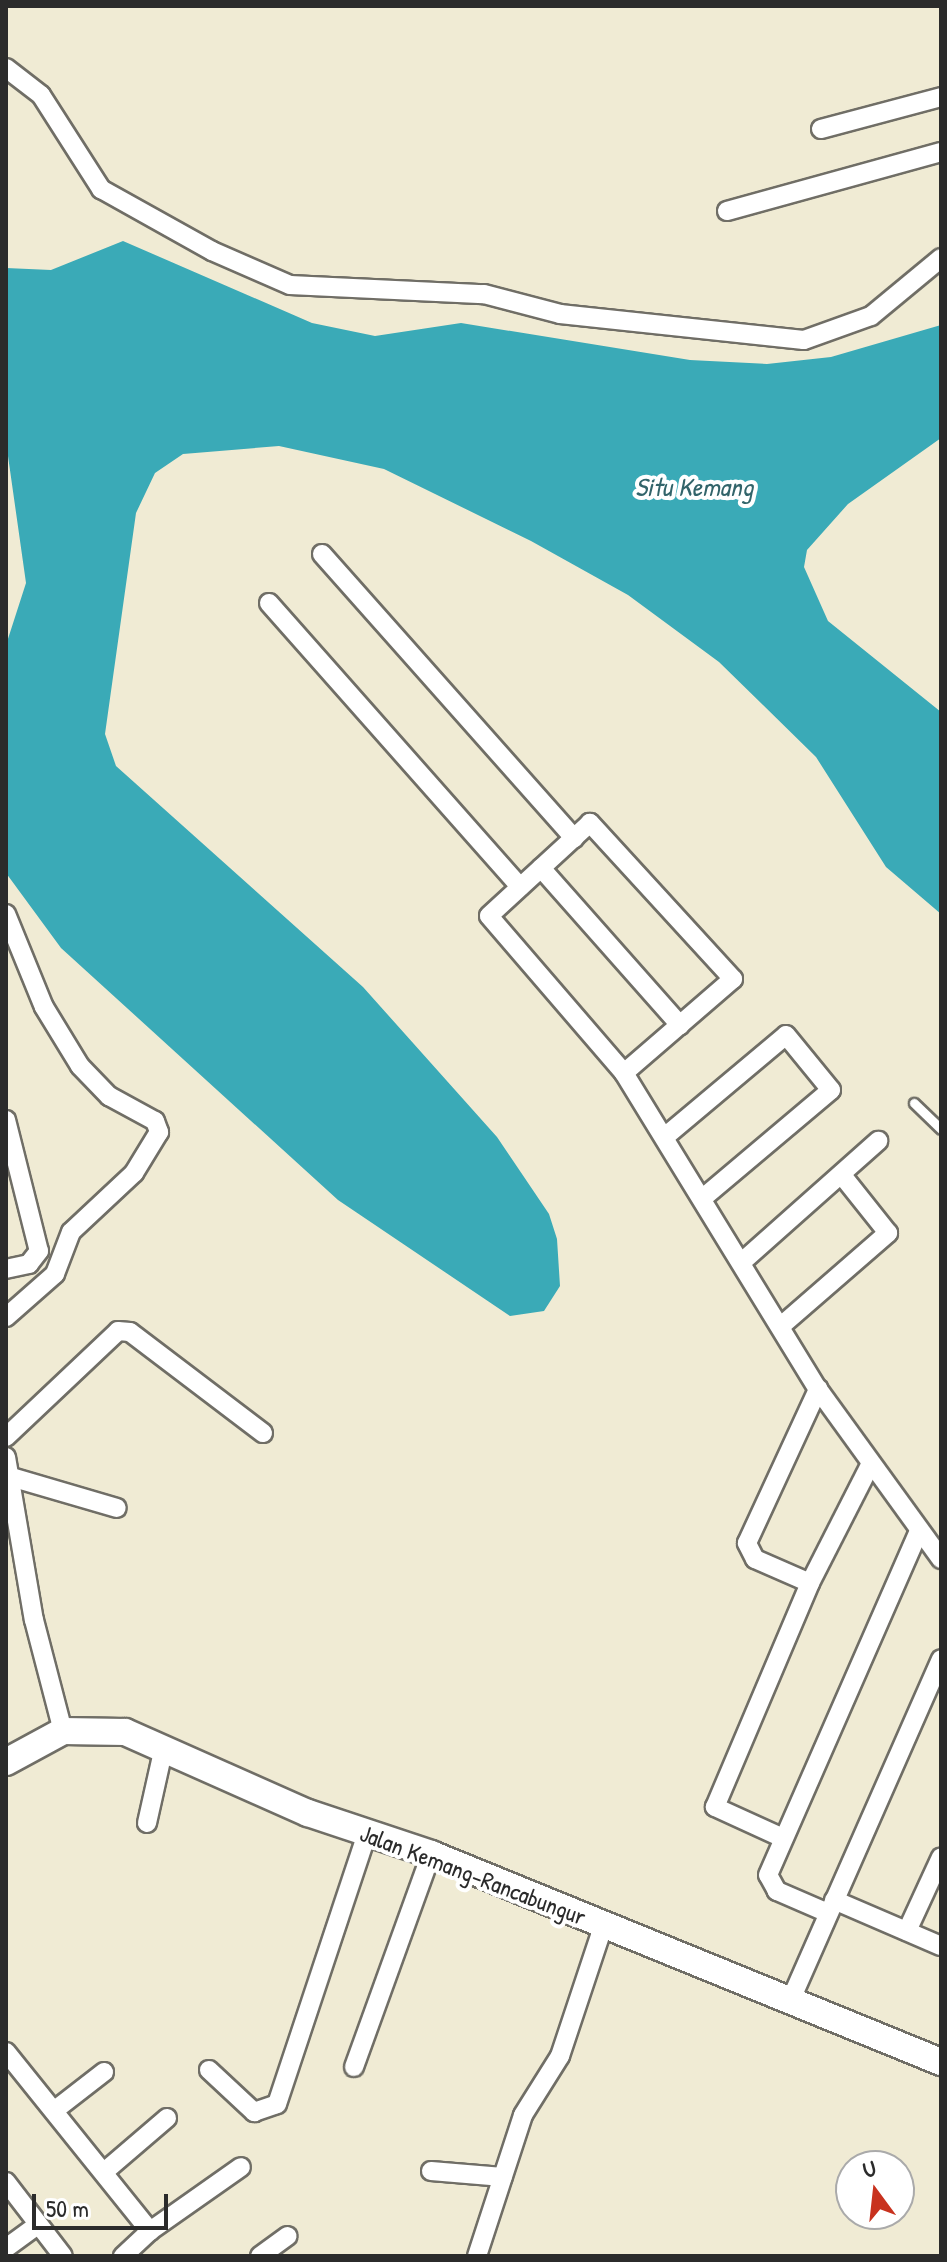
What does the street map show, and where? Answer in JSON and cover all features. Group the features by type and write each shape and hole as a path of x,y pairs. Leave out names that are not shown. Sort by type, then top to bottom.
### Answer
{"street":[{"path":"6,68 47,103 101,189 198,244 290,285 484,294 560,314 804,340 871,316 941,258"},
{"path":"821,129 941,97"},
{"path":"727,211 941,152"},
{"path":"322,554 574,838"},
{"path":"269,603 520,887"},
{"path":"624,1073 733,979 590,823 489,916 624,1073 705,1196 818,1389 870,1465 941,1559"},
{"path":"541,868 680,1025"},
{"path":"6,914 44,1007 80,1066 109,1096 155,1121 159,1132 134,1173 71,1232 55,1274 6,1317"},
{"path":"667,1135 786,1035 831,1090 705,1196"},
{"path":"6,1120 39,1251 29,1264 6,1269"},
{"path":"743,1261 878,1141"},
{"path":"781,1326 888,1233 841,1174"},
{"path":"6,1437 118,1331 263,1433"},
{"path":"810,1583 755,1559 747,1543 818,1389"},
{"path":"6,1457 34,1620 63,1731"},
{"path":"783,1838 715,1807 810,1583 870,1465"},
{"path":"11,1477 117,1508"},
{"path":"919,1531 783,1838 768,1885 907,1931 941,1946"},
{"path":"792,1997 941,1659"},
{"name":"Jalan Kemang–Rancabungur","path":"6,1762 63,1731 115,1731 164,1747 367,1833 431,1854 792,1997 941,2062"},
{"path":"147,1823 164,1747"},
{"path":"209,2070 254,2112 277,2104 367,1833"},
{"path":"354,2067 431,1854"},
{"path":"907,1931 939,1866"},
{"path":"477,2256 528,2103 560,2056 604,1924"},
{"path":"6,2053 150,2231"},
{"path":"55,2110 104,2072"},
{"path":"104,2172 167,2118"},
{"path":"123,2256 150,2231 241,2167"},
{"path":"431,2171 503,2177"},
{"path":"6,2182 63,2256"},
{"path":"6,2248 38,2225"},
{"path":"260,2256 288,2236"}],"lane":[{"path":"914,1103 941,1129"}],"water":[{"name":"Situ Kemang","path":"123,241 312,323 375,336 461,323 690,360 767,364 831,357 941,325 941,438 848,504 807,550 804,567 828,621 941,712 941,914 886,867 816,757 719,662 628,595 531,541 384,469 279,446 183,454 155,473 136,513 105,734 116,766 363,987 497,1137 549,1214 557,1239 560,1286 544,1311 510,1316 338,1200 61,948 6,873 6,645 26,583 6,442 6,268 51,270"}]}
